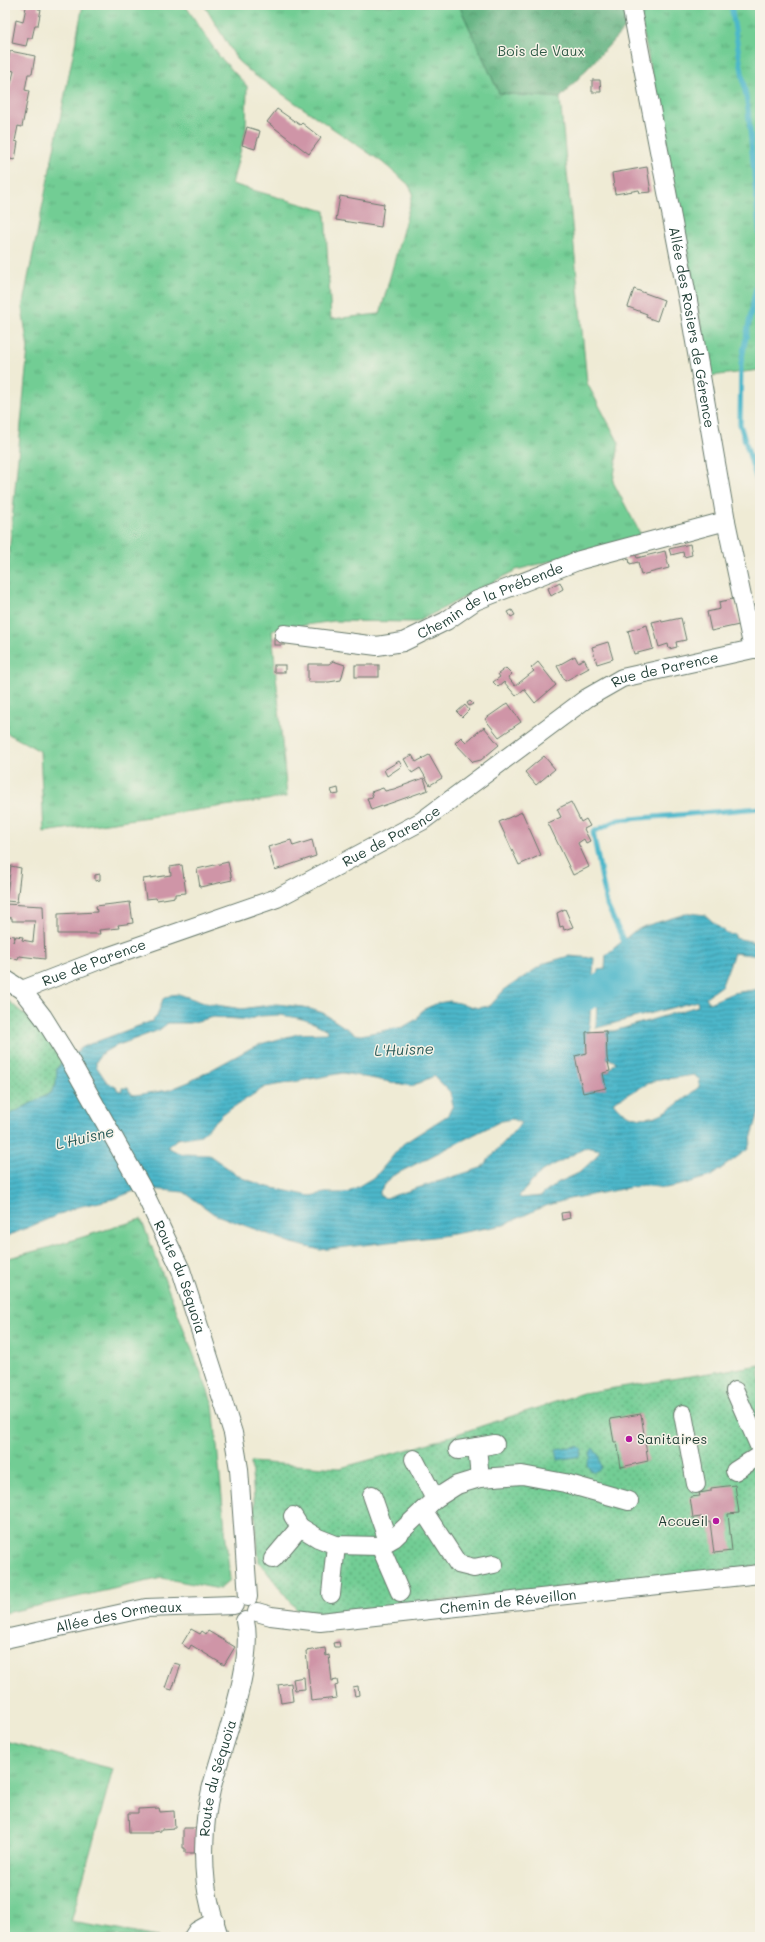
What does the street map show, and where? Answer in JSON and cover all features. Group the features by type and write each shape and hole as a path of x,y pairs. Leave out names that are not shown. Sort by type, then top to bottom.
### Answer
{"street":[{"name":"Allée des Rosiers de Gérence","path":"631,5 686,294 726,520 756,649"},
{"name":"Chemin de la Prébende","path":"284,634 377,646 403,642 446,621 475,601 580,560 726,520"},
{"name":"Rue de Parence","path":"22,990 107,957 248,909 284,894 422,821 587,698 622,678 756,649"},
{"path":"5,979 22,990"},
{"name":"Route du Séquoïa","path":"22,990 43,1017 68,1057 153,1208 182,1270 233,1433 240,1469 246,1609 245,1666 211,1791 205,1829 205,1873 209,1904 217,1929"},
{"path":"735,1391 760,1448"},
{"path":"683,1414 696,1484"},
{"path":"458,1450 495,1444"},
{"path":"477,1448 480,1478"},
{"path":"735,1470 760,1455"},
{"path":"414,1459 429,1504 458,1564 474,1568 494,1564"},
{"path":"273,1559 296,1522 318,1538 336,1545 384,1543 394,1538 429,1504 457,1485 480,1478 522,1475 565,1483 629,1500"},
{"path":"372,1495 384,1543 400,1592"},
{"path":"331,1594 336,1545"},
{"name":"Chemin de Réveillon","path":"246,1609 271,1616 320,1622 760,1574"},
{"name":"Allée des Ormeaux","path":"5,1638 146,1608 246,1609"},
{"path":"193,1937 197,1931 217,1929"}],"green space":[{"path":"83,5 185,5 219,56 247,86 246,129 232,184 325,211 331,319 380,314 413,193 408,184 382,162 253,74 238,61 204,5 459,5 499,93 560,98 587,383 619,443 613,482 642,537 516,570 417,622 334,621 272,630 287,797 44,832 40,751 5,732 5,598 28,348 22,308"},
{"name":"Bois de Vaux","path":"459,5 638,5 639,13 560,98 499,93"},
{"path":"638,5 760,5 760,370 711,376"},
{"path":"5,998 29,1018 64,1061 57,1068 56,1085 51,1093 5,1117"},
{"path":"141,1219 213,1404 230,1580 220,1589 162,1578 5,1613 5,1259 47,1248"},
{"path":"760,1365 760,1566 302,1616 259,1562 251,1462 340,1468 417,1447 583,1393"},
{"path":"5,1741 113,1769 71,1922 159,1937 5,1937"}],"water":[{"name":"L'Huisne","path":"689,913 705,915 727,934 735,935 735,938 760,943 760,956 734,953 722,985 706,997 709,1003 733,993 760,989 760,1109 748,1149 711,1176 665,1188 643,1185 569,1199 542,1207 504,1225 441,1236 320,1250 292,1243 214,1214 184,1192 142,1188 113,1199 77,1207 5,1237 5,1117 51,1093 56,1085 57,1068 82,1047 152,1021 157,1016 163,999 171,995 179,994 204,1003 242,1009 276,1004 304,1007 323,1013 355,1034 361,1035 403,1027 417,1019 422,1010 438,1003 450,1001 478,1008 490,1006 504,990 545,963 569,956 594,958 589,1032 586,1032 587,1053 575,1056 584,1093 606,1088 603,1073 610,1071 616,1062 607,1058 606,1031 614,1031 698,1006 697,1001 596,1028 598,970 605,969 606,955 633,932 645,926","holes":["279,1015 310,1021 327,1030 327,1033 298,1034 264,1043 253,1047 189,1082 169,1090 135,1095 131,1094 128,1088 122,1088 122,1091 117,1090 117,1088 106,1081 96,1066 96,1062 101,1054 113,1047 159,1030 168,1023 189,1023 214,1017 248,1020 260,1016","343,1073 412,1086 434,1076 450,1092 453,1105 448,1115 403,1144 376,1176 347,1193 325,1193 310,1196 268,1187 242,1178 209,1155 181,1154 167,1147 177,1139 201,1135 224,1113 265,1087","694,1075 700,1080 699,1087 667,1111 658,1115 640,1118 618,1109 613,1102 653,1081","512,1119 521,1123 481,1168 386,1198 380,1196 380,1191 392,1176 501,1121","587,1147 600,1150 595,1158 579,1173 557,1183 541,1196 521,1198 519,1196 542,1171"]},
{"path":"578,1446 582,1450 580,1456 558,1460 556,1449"},
{"path":"593,1448 599,1456 601,1468 594,1472 590,1470 587,1465"}],"building":[{"path":"21,5 39,5 38,9 41,9 38,25 35,25 32,38 28,38 26,46 12,43 16,20 23,22 26,7"},
{"path":"10,51 35,56 32,74 28,74 25,90 29,91 22,127 18,126 15,141 18,142 15,160 5,158 5,86 10,87 14,71 7,69"},
{"path":"592,80 600,80 601,92 592,92"},
{"path":"277,109 300,125 302,123 321,138 309,154 267,122"},
{"path":"247,127 260,131 255,149 242,145"},
{"path":"647,167 651,192 640,193 639,190 615,194 612,173"},
{"path":"340,196 384,204 381,227 336,220"},
{"path":"634,289 664,300 657,321 646,317 647,314 628,307"},
{"path":"690,544 692,555 684,557 683,552 671,555 669,549"},
{"path":"665,551 669,568 641,575 638,562 630,564 629,559 625,560 624,555 635,553 637,558"},
{"path":"560,582 563,589 551,596 548,588"},
{"path":"733,599 739,625 711,631 707,612 720,609 719,602"},
{"path":"512,610 515,615 511,617 508,612"},
{"path":"681,618 686,640 676,642 677,647 669,649 668,644 659,647 652,622 661,620 662,622"},
{"path":"647,625 653,649 634,654 628,631"},
{"path":"274,637 285,637 285,645 274,645"},
{"path":"608,642 613,659 597,664 592,647"},
{"path":"575,656 578,662 584,659 589,668 565,681 557,666"},
{"path":"333,661 345,665 341,680 329,682 308,682 308,664 329,664"},
{"path":"538,662 556,685 535,703 524,689 516,696 504,682 498,687 493,682 500,677 498,674 506,668 512,674 508,677 515,686 534,671 531,668"},
{"path":"274,665 285,665 285,672 274,672"},
{"path":"355,665 379,665 379,677 355,677"},
{"path":"470,701 473,704 469,706 467,703"},
{"path":"508,703 521,722 499,737 485,719"},
{"path":"465,705 469,710 462,717 457,712"},
{"path":"484,727 499,745 481,760 473,762 455,743 461,737 466,742"},
{"path":"412,755 416,762 429,755 442,778 430,785 420,768 412,773 404,759"},
{"path":"544,756 555,769 536,785 525,772"},
{"path":"399,761 402,766 387,776 384,770"},
{"path":"424,778 428,790 371,810 367,798 373,797 371,792 383,788 385,791 394,789"},
{"path":"338,788 339,794 333,795 331,790"},
{"path":"571,802 581,822 586,819 590,826 584,829 590,841 586,843 584,839 578,843 589,867 573,875 548,823 561,817 557,809"},
{"path":"522,812 541,855 519,865 499,822"},
{"path":"291,840 293,846 312,840 316,856 275,870 268,847"},
{"path":"228,862 232,880 200,887 197,869"},
{"path":"182,865 186,893 175,894 175,897 157,900 156,898 146,899 143,879 171,875 170,867"},
{"path":"11,866 21,868 17,902 6,901"},
{"path":"100,874 100,880 95,881 95,875"},
{"path":"130,902 133,923 118,925 119,928 99,930 100,934 58,934 58,914 97,912 96,906"},
{"path":"5,904 43,906 45,959 19,956 18,960 5,956 5,935 15,936 13,942 16,936 23,937 22,940 33,942 35,921 12,921 12,918 5,917"},
{"path":"565,909 573,927 564,930 563,926 560,927 557,913"},
{"path":"606,1031 607,1058 610,1071 603,1073 606,1088 583,1093 575,1056 587,1053 586,1032"},
{"path":"569,1212 570,1218 562,1220 561,1213"},
{"name":"Sanitaires","path":"641,1414 648,1461 621,1467 617,1442 614,1442 610,1419"},
{"name":"Accueil","path":"735,1485 739,1513 728,1514 732,1551 714,1553 710,1522 702,1523 702,1517 693,1518 690,1497 700,1496 699,1493 711,1491 711,1488"},
{"path":"191,1629 200,1634 202,1631 206,1634 208,1631 235,1647 224,1665 191,1645 189,1649 182,1644"},
{"path":"339,1642 340,1647 334,1647 333,1643"},
{"path":"325,1648 326,1656 329,1655 332,1681 337,1680 338,1685 335,1686 337,1698 311,1701 306,1651"},
{"path":"174,1663 181,1665 172,1690 165,1688"},
{"path":"304,1677 305,1689 295,1690 293,1679"},
{"path":"291,1683 293,1701 281,1703 278,1685"},
{"path":"358,1686 359,1695 355,1696 353,1687"},
{"path":"159,1808 160,1812 174,1811 175,1828 161,1829 161,1831 153,1833 129,1833 128,1813 138,1813 138,1809"},
{"path":"183,1828 196,1828 196,1853 185,1853 185,1848 183,1848"}],"waterway":[{"path":"731,5 748,109 760,238"},
{"path":"760,267 741,363 740,424 760,491"},
{"path":"626,946 607,905 593,832 618,820 760,808"},
{"path":"557,1012 625,975 633,976"}],"place":[{"name":"Sanitaires","path":"629,1439"},
{"name":"Accueil","path":"716,1521"}]}
